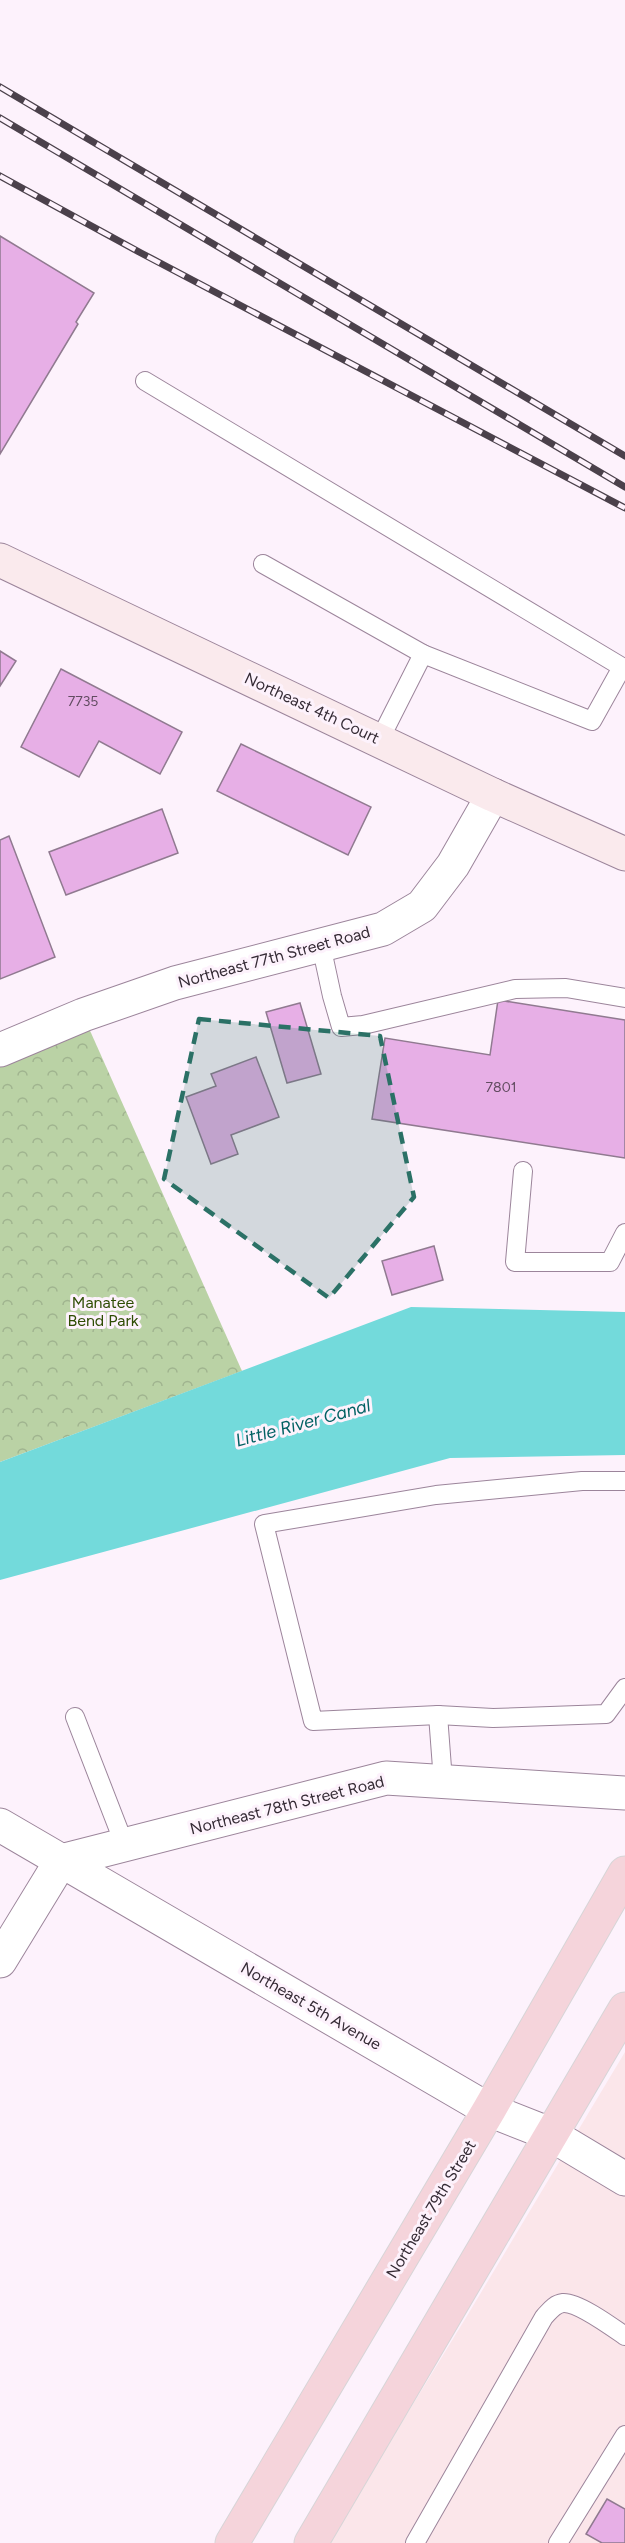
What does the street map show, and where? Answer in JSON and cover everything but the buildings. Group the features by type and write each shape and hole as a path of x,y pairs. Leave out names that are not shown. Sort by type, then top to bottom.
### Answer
{"main road":[{"name":"Northeast 79th Street","path":"232,2543 489,2110 625,1873"},
{"path":"311,2543 625,2009"}],"street":[{"name":"Northeast 4th Court","path":"0,560 494,795 625,854"},
{"name":"Northeast 77th Street Road","path":"0,1050 83,1015 175,983 383,929 422,906 453,865 494,795"},
{"name":"Northeast 78th Street Road","path":"61,1861 386,1778 625,1793"},
{"name":"Northeast 5th Avenue","path":"0,1825 489,2110 550,2134 625,2179"},
{"path":"0,1961 61,1861"}],"lane":[{"path":"145,381 622,668 592,721 423,654 263,564"},
{"path":"380,739 423,654"},
{"path":"321,945 341,1027 363,1025 515,990 566,988 625,998"},
{"path":"523,1171 515,1262 610,1262 625,1233"},
{"path":"625,1481 582,1481 436,1495 264,1524 313,1720 438,1715 493,1718 606,1714 625,1688"},
{"path":"438,1715 443,1781"},
{"path":"75,1717 125,1846"},
{"path":"415,2543 544,2317 553,2307 563,2303 573,2305 625,2336"},
{"path":"603,2321 625,2317"},
{"path":"558,2543 623,2442"}],"highlighted area":[{"path":"199,1019 380,1036 414,1197 329,1298 164,1179"}],"shaded area":[{"path":"625,2052 625,2543 328,2543 467,2316"}],"green space":[{"name":"Manatee Bend Park","path":"83,1015 242,1371 0,1462 0,1050"}],"water":[{"name":"Little River Canal","path":"411,1307 625,1312 625,1455 450,1458 0,1580 0,1462"}],"railway":[{"path":"0,87 625,456"},
{"path":"0,118 625,487"},
{"path":"0,176 141,253 625,508"}]}
